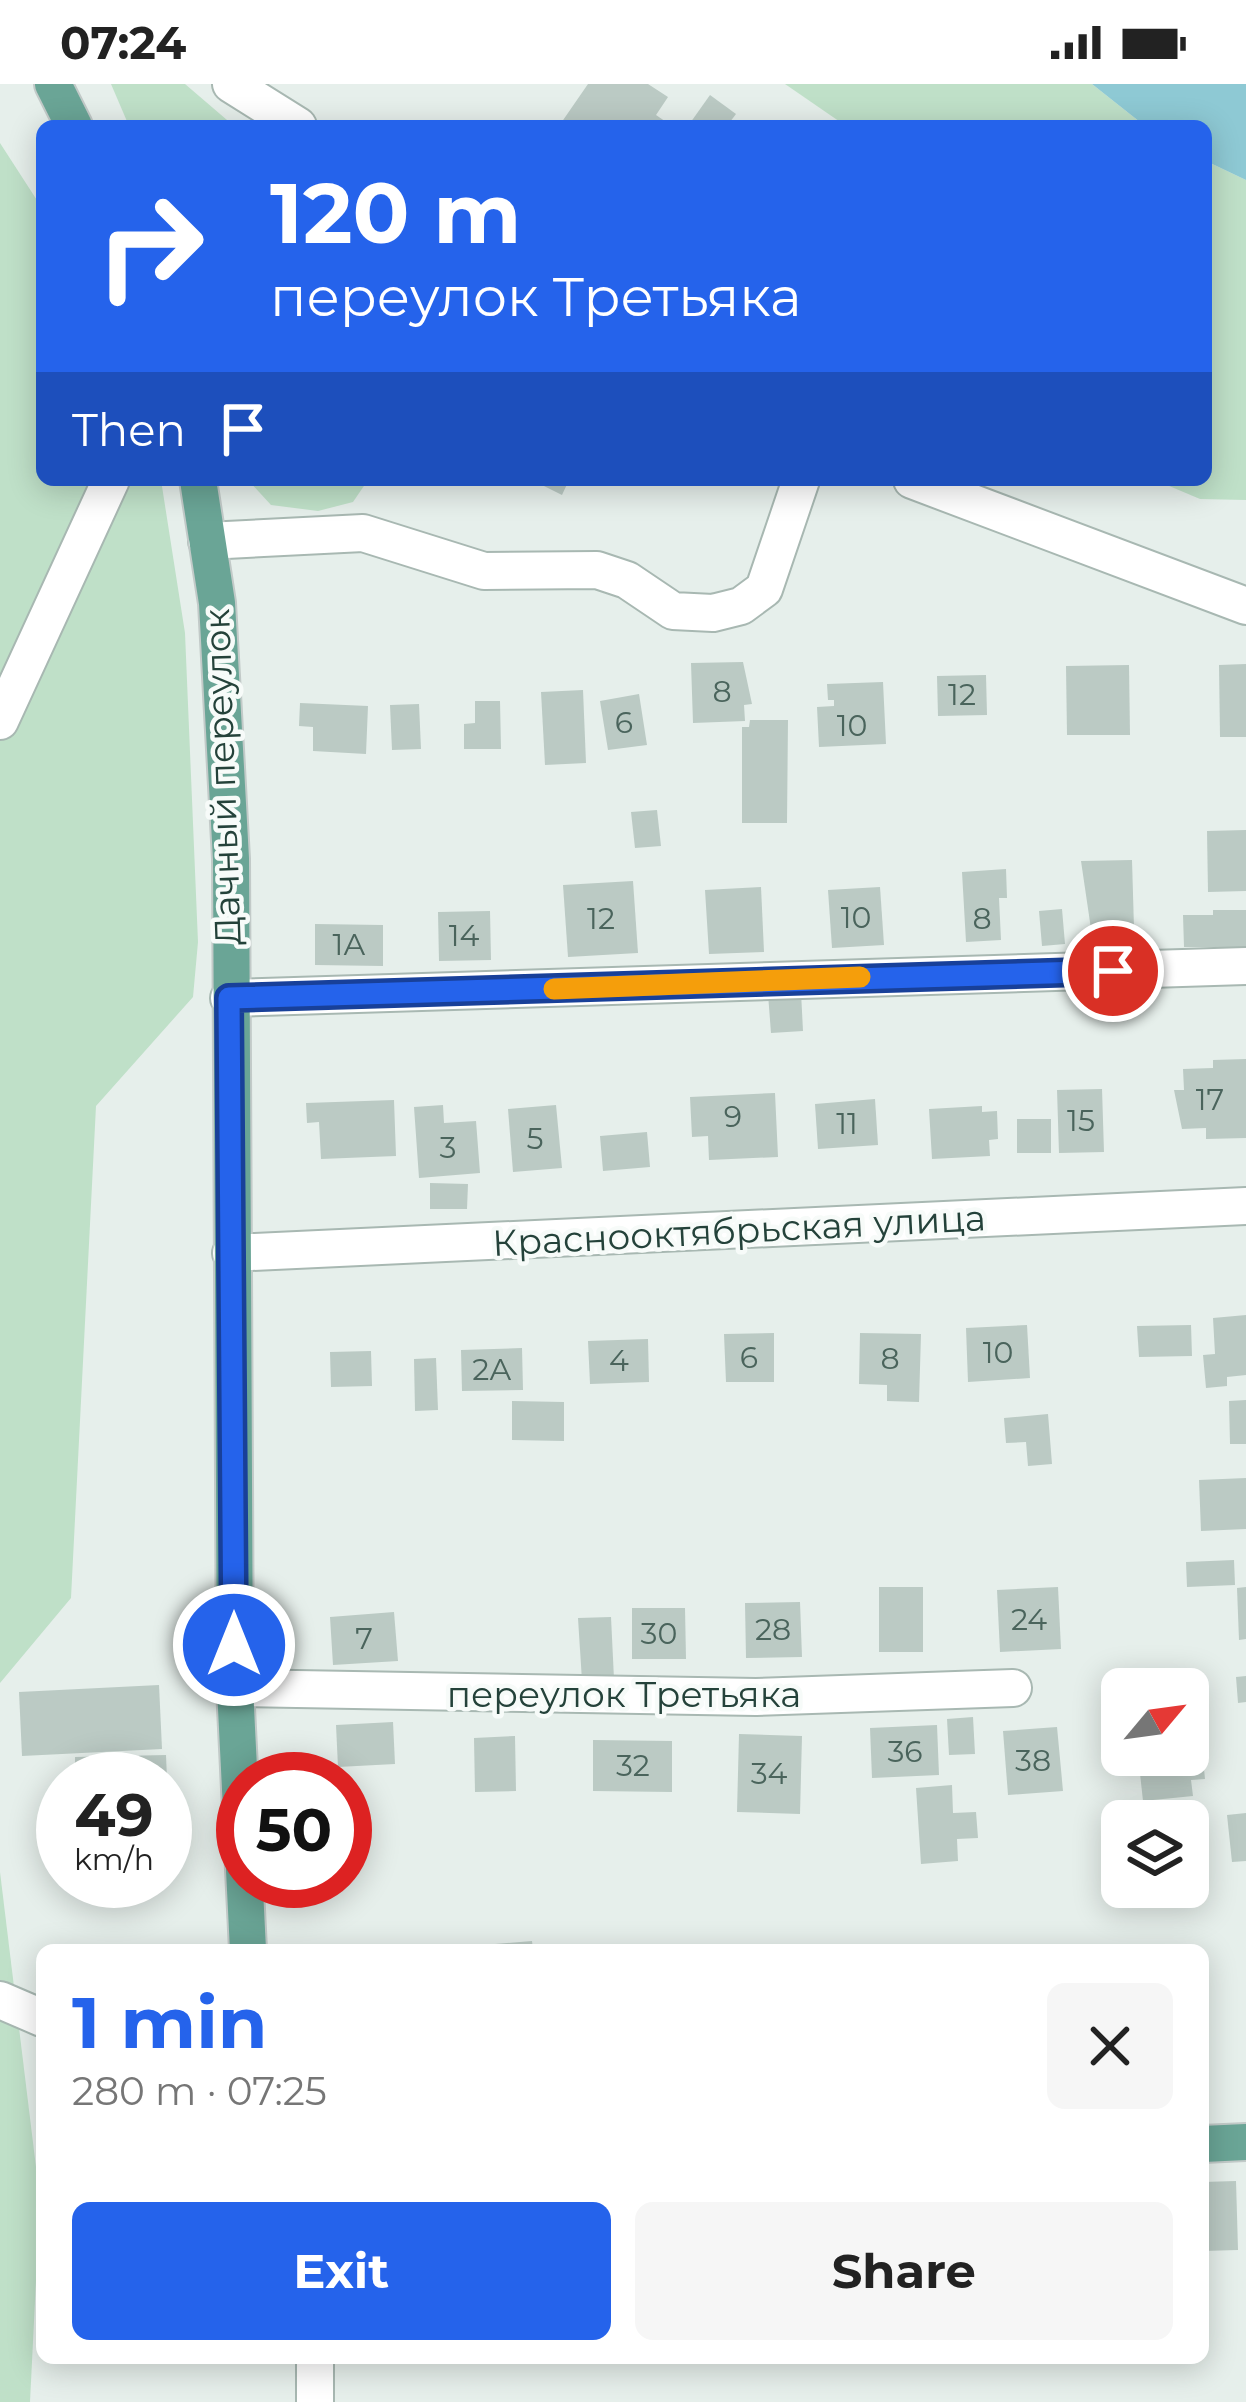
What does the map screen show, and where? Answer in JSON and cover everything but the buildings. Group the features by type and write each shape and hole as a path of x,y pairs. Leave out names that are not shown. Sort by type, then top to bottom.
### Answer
{"main road":[{"path":"53,84 71,120"},
{"name":"Дачный переулок","path":"199,486 217,603 231,859 235,1688 248,1944"},
{"path":"1209,2144 1246,2142"}],"street":[{"path":"231,84 288,120"},
{"path":"0,721 108,486"},
{"path":"207,541 363,533 484,571 597,570 627,580 673,611 712,613 741,607 764,589 799,486"},
{"path":"928,486 1246,606"},
{"path":"229,998 1246,965"},
{"name":"Краснооктябрьская улица","path":"231,1253 1246,1206"},
{"name":"переулок Третьяка","path":"235,1688 734,1697 1013,1688"},
{"path":"0,2000 36,2015"},
{"path":"314,2364 315,2402"}],"green space":[{"path":"111,84 185,84 227,120 126,120"},
{"path":"785,84 1092,84 1137,120 837,120"},
{"path":"0,143 36,199 36,486 162,486 185,633 198,942 193,997 96,1106 71,1598 0,1683"},
{"path":"1212,164 1246,180 1246,500 1200,499 1169,486 1212,486"},
{"path":"254,486 364,486 353,502 318,511 271,505"},
{"path":"0,1872 36,2167 36,2281 30,2402 0,2402"}],"water":[{"path":"1092,84 1246,84 1246,180 1212,164 1212,120 1137,120"}],"slow traffic":[{"path":"554,989 860,977"}],"route":[{"path":"234,1645 229,998 1113,971"}]}
